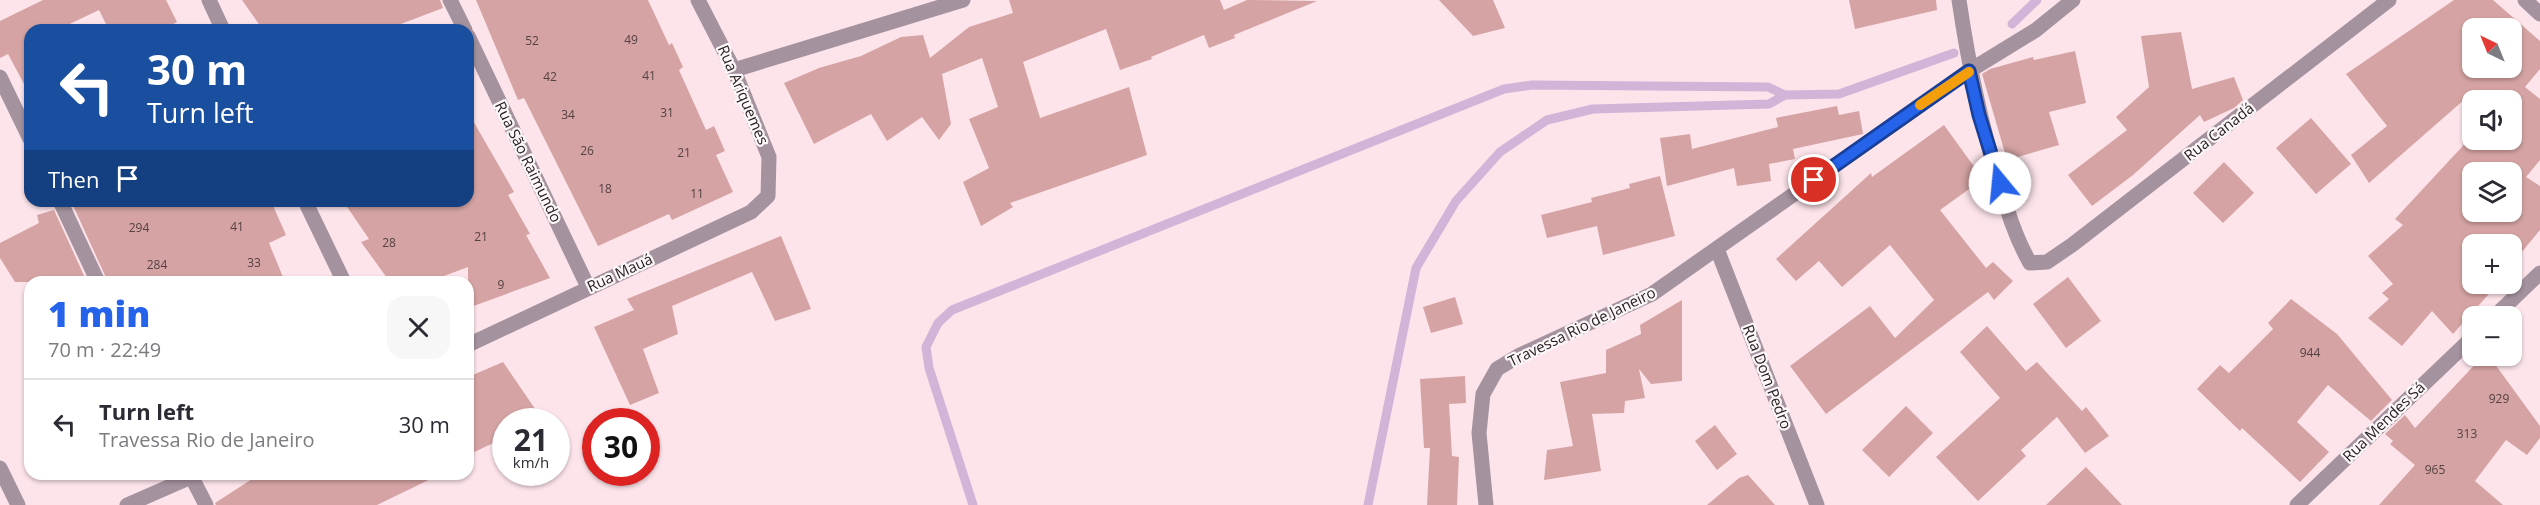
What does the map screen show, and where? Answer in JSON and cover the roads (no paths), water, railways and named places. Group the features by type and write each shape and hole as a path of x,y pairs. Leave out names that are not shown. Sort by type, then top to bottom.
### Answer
{"street":[{"path":"209,0 220,24"},
{"path":"450,0 462,24"},
{"name":"Rua Ariquemes","path":"698,0 734,70 769,157 768,196"},
{"path":"734,70 963,0"},
{"path":"1959,0 1969,71"},
{"name":"Travessa Rio de Janeiro","path":"1486,505 1479,433 1483,394 1497,369 1520,355 1652,294 1969,71 2036,30 2073,0"},
{"name":"Rua Canadá","path":"1969,71 1979,115 2013,229 2030,263 2047,262 2389,0"},
{"path":"2525,0 2540,14"},
{"name":"Rua São Raimundo","path":"474,49 588,287"},
{"path":"0,77 24,127"},
{"name":"Rua Mauá","path":"474,342 751,212 768,196"},
{"path":"63,207 95,276"},
{"path":"308,207 341,276"},
{"name":"Rua Dom Pedro","path":"1717,249 1817,505"},
{"path":"2506,306 2540,274"},
{"name":"Rua Mendes Sá","path":"2297,505 2462,348"},
{"path":"0,468 18,505"},
{"path":"127,505 182,480"},
{"path":"195,480 206,505"}],"waterway":[{"path":"2012,24 2037,0"},
{"path":"973,505 929,368 926,347 938,323 952,310 1504,89 1532,85 1768,87 1785,95 1839,94 1954,53"},
{"path":"1368,505 1416,268 1456,201 1500,152 1547,120 1593,109 1769,104 1785,95"}]}
